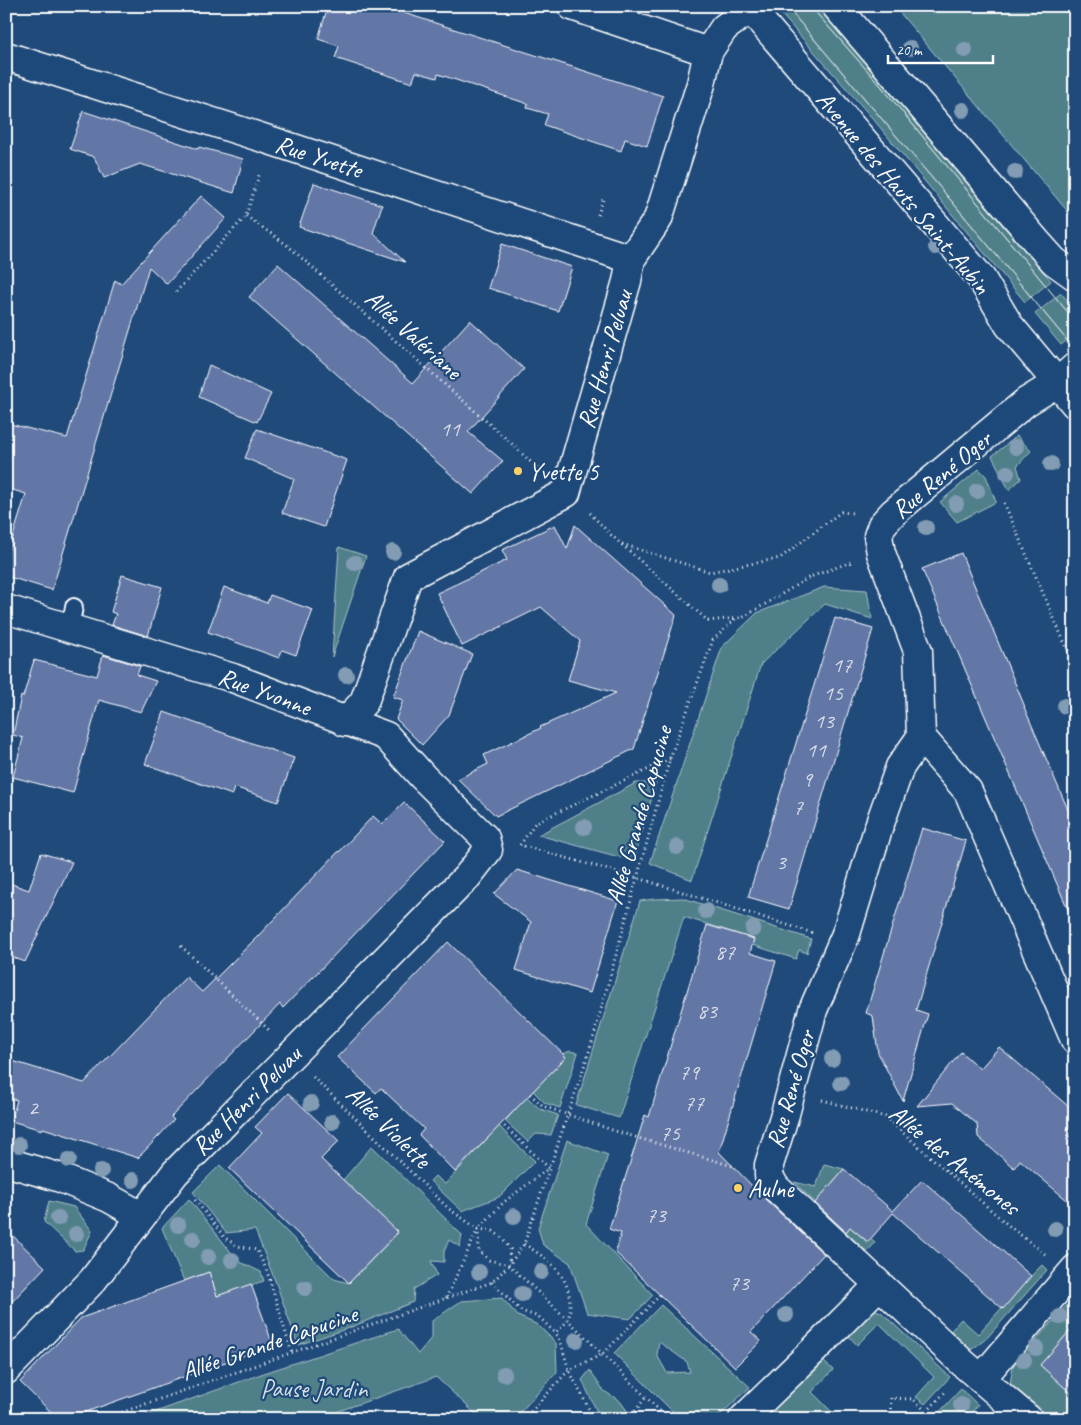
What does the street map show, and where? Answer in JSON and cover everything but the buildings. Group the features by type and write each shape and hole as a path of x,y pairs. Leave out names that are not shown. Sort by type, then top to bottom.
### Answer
{"street":[{"path":"572,6 708,52"},
{"path":"836,6 1037,242 1054,261 1075,276"},
{"name":"Rue Henri Peluau","path":"345,722 364,702 408,577 566,493 631,259 658,219 701,84 708,52 724,28 749,7"},
{"name":"Avenue des Hauts Saint-Aubin","path":"749,7 981,278 1008,325 1066,375 1075,404"},
{"name":"Rue Yvette","path":"6,56 631,259"},
{"name":"Rue René Oger","path":"1028,1419 981,1379 775,1187 769,1176 768,1165 813,1010 846,934 878,828 900,767 921,736 918,651 881,553 878,536 880,530 893,513 1026,402 1066,375"},
{"name":"Rue Yvonne","path":"6,609 72,618 386,736 423,777 485,838"},
{"path":"921,736 968,791 1075,1040"},
{"name":"Rue Henri Peluau","path":"6,1370 93,1280 140,1216 175,1173 467,877 488,850 485,838"},
{"path":"6,1162 58,1177 109,1198 140,1216"},
{"path":"981,1379 1062,1264"},
{"path":"743,1419 879,1285"}],"path":[{"path":"176,292 246,216 261,168"},
{"path":"597,218 604,196"},
{"name":"Allée Valériane","path":"246,216 295,252 504,436 542,473"},
{"path":"1004,503 1075,667"},
{"path":"585,509 708,621 736,618"},
{"path":"622,544 710,572 780,558 841,512 857,513"},
{"name":"Allée Grande Capucine","path":"103,1419 492,1282 509,1265 524,1244 591,1046 670,758 713,640 736,618 742,618 810,577 855,561"},
{"path":"670,758 535,823 520,845 638,878 820,936"},
{"path":"181,946 272,1033"},
{"name":"Allée Violette","path":"311,1075 449,1209 478,1228 493,1231 502,1238 510,1249 509,1265"},
{"path":"530,1094 543,1106 568,1115 624,1134 740,1168"},
{"name":"Allée des Anémones","path":"816,1098 885,1117 1008,1225 1062,1264"},
{"path":"446,1299 478,1228 504,1202 549,1168 502,1124"},
{"path":"194,1200 225,1238 238,1246 257,1250 267,1271 292,1353"},
{"path":"478,1228 479,1251 489,1260 509,1265 568,1320 668,1419"},
{"path":"524,1244 557,1268 565,1280 570,1295 568,1320 555,1333"},
{"path":"492,1282 521,1311 539,1317 559,1338 569,1370 593,1417 597,1419"},
{"path":"524,1419 569,1370 603,1354 660,1295"},
{"path":"920,1419 949,1388"},
{"path":"629,1419 646,1397"},
{"path":"890,1419 891,1398 913,1399 927,1412"}],"green space":[{"path":"774,6 819,6 903,103 1051,281 1025,302 873,119"},
{"path":"894,6 1075,6 1075,220"},
{"path":"1061,293 1075,309 1075,334 1061,345 1035,314"},
{"path":"1017,436 1031,451 1017,466 1021,479 1009,490 992,456"},
{"path":"979,469 986,476 996,502 957,522 940,502"},
{"path":"339,547 366,556 332,657"},
{"path":"824,587 867,590 872,619 825,604 761,664 692,880 650,863 722,647 757,613"},
{"path":"636,783 656,783 634,861 538,835"},
{"path":"683,898 811,939 807,953 799,950 796,959 752,945 754,939 684,917 619,1118 576,1105 640,901"},
{"path":"570,1051 578,1053 560,1108 545,1103 533,1091 566,1057 563,1054"},
{"path":"527,1097 540,1109 558,1115 551,1135 536,1134 528,1142 505,1121"},
{"path":"499,1126 535,1161 499,1197 462,1211 430,1181 435,1176 445,1184"},
{"path":"567,1140 608,1155 586,1224 653,1295 630,1319 587,1313 570,1263 543,1245 538,1228"},
{"path":"372,1146 462,1235 460,1247 449,1240 444,1252 444,1262 431,1261 437,1275 414,1289 413,1302 349,1328 298,1345 255,1230 226,1233 193,1192 220,1165 334,1279 349,1283 398,1233 343,1180"},
{"path":"824,1164 844,1169 819,1199 867,1242 870,1239 875,1243 867,1252 794,1182 816,1187"},
{"path":"189,1199 238,1261 261,1272 264,1281 217,1296 209,1272 184,1281 162,1228"},
{"path":"49,1201 74,1207 92,1231 83,1250 75,1251 44,1222"},
{"path":"1042,1265 1047,1270 986,1339 971,1350 950,1332 961,1319 978,1334"},
{"path":"1074,1297 1075,1310 1071,1314 1075,1318 1075,1325 1040,1365 1075,1396 1075,1419 1053,1419 1010,1384 1013,1366"},
{"name":"Pause Jardin","path":"502,1298 518,1316 538,1325 556,1343 557,1372 514,1419 481,1419 436,1377 316,1419 136,1419 264,1373 398,1329 418,1354 432,1337 432,1321 461,1301"},
{"path":"661,1305 750,1387 716,1419 680,1419 614,1353","holes":["659,1342 687,1362 690,1372 667,1373 657,1355"]},
{"path":"873,1309 881,1312 950,1377 925,1404 916,1397 934,1377 879,1323 857,1345 847,1334"},
{"path":"817,1359 833,1370 812,1392 839,1419 761,1419"},
{"path":"590,1370 604,1391 620,1401 628,1412 620,1419 606,1419 598,1414 582,1380"},
{"path":"961,1389 978,1405 966,1419 933,1419"}],"tram line":[{"path":"786,6 1075,350"},
{"path":"810,6 881,86 1075,321"}],"place":[{"name":"Yvette 5","path":"518,471"},
{"name":"Aulne","path":"738,1188"}]}
